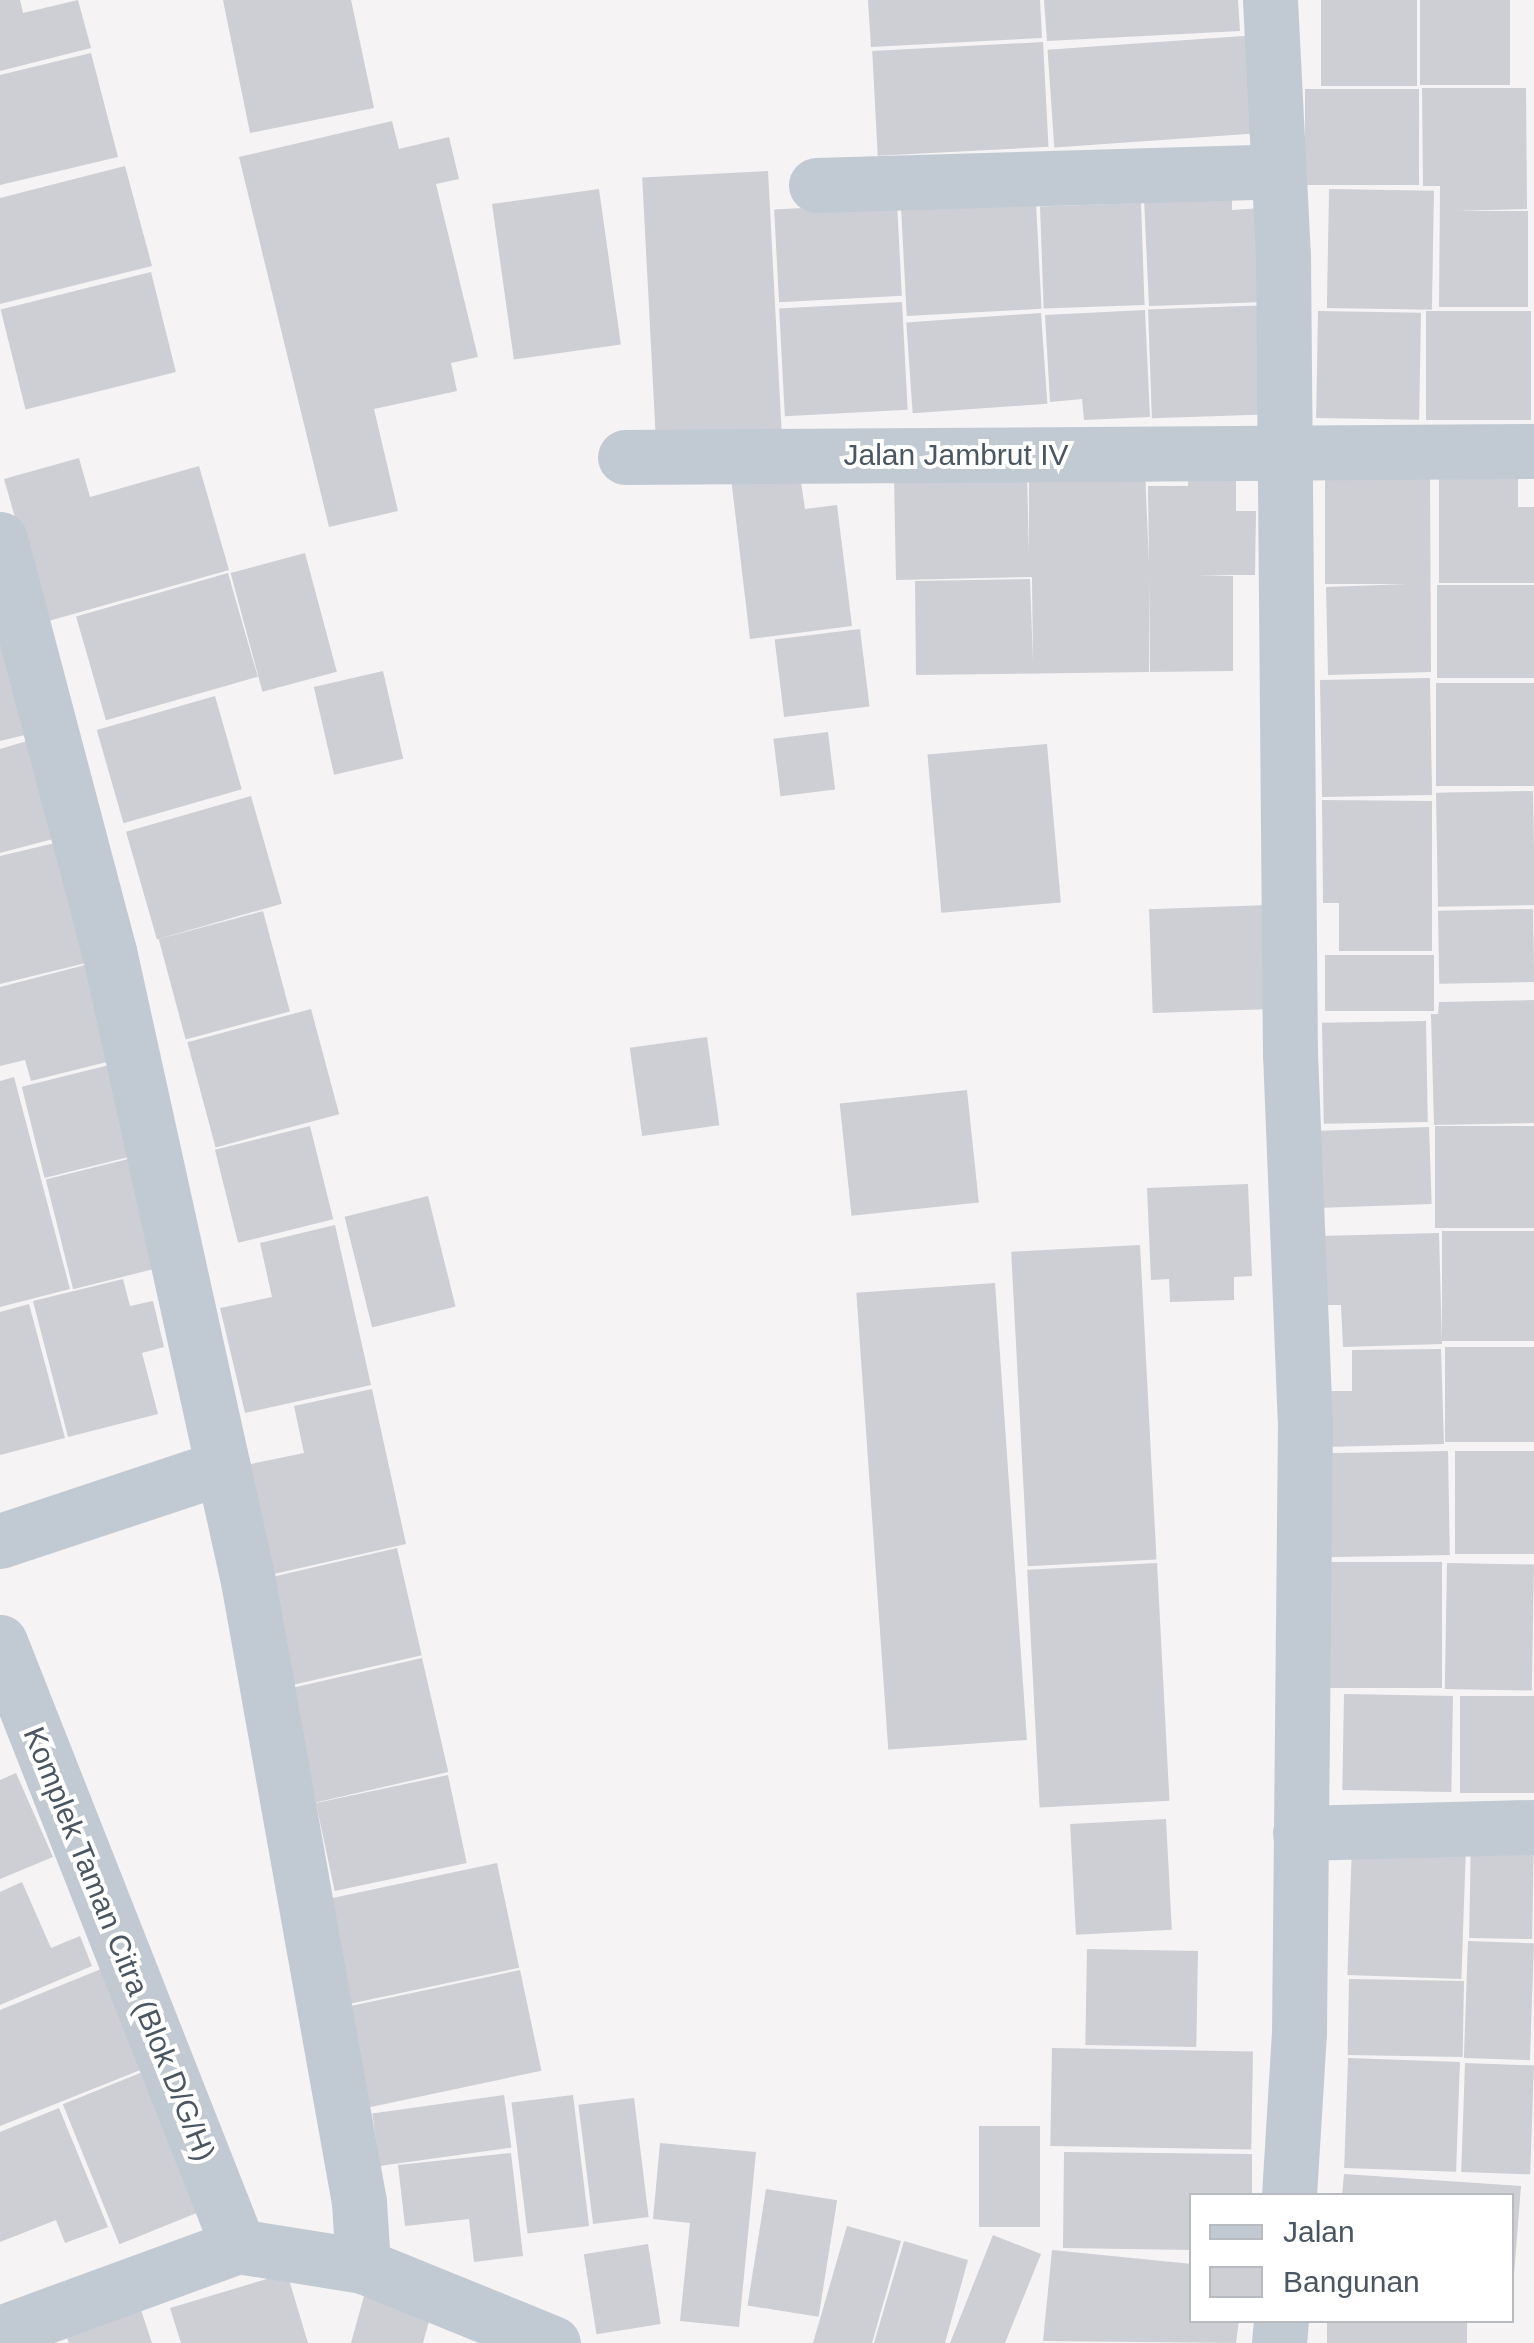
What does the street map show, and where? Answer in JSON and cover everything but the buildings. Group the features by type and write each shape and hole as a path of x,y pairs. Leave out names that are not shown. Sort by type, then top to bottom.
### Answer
{"street":[{"path":"1270,0 1287,454 1290,1053 1306,1420 1300,1833 1288,2193"},
{"path":"816,186 1277,171"},
{"name":"Jalan Jambrut IV","path":"625,457 1534,451"},
{"path":"0,540 109,951 222,1468 359,2202 364,2266"},
{"path":"0,1541 222,1468"},
{"name":"Komplek Taman Citra (Blok D/G/H)","path":"0,1642 238,2246"},
{"path":"1300,1833 1534,1827"},
{"path":"300,2252 359,2202"},
{"path":"1,2331 238,2246 300,2252 364,2266 553,2343"}]}
